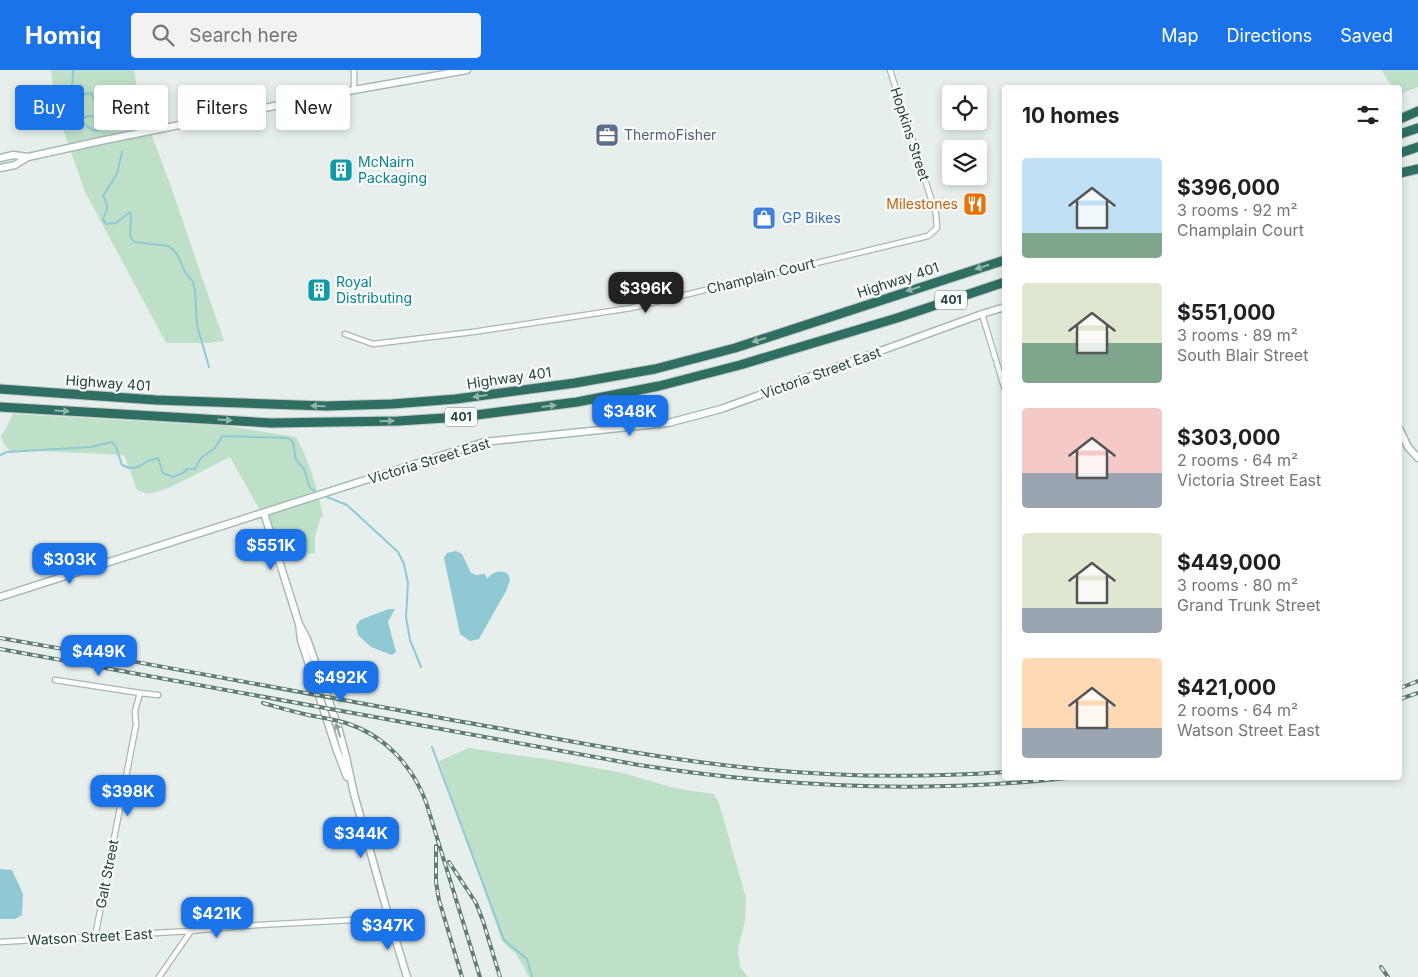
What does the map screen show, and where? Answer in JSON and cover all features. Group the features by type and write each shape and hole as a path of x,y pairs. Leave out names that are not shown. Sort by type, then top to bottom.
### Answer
{"highway":[{"path":"1402,118 1418,111"},
{"path":"1402,133 1418,128"},
{"path":"1402,152 1418,147"},
{"path":"1402,173 1418,169"},
{"name":"Highway 401","path":"0,388 156,400 326,406 392,404 466,398 655,370 735,348 1002,261"},
{"name":"401","path":"0,407 271,423 398,421 460,417 567,404 660,386 740,365 897,318 1002,283"}],"main road":[{"path":"0,158 13,156 28,157 354,90 467,70"},
{"path":"0,168 15,165 28,157"},
{"name":"Victoria Street East","path":"0,597 484,442 668,423 721,409 982,314 1002,309"},
{"path":"1402,434 1408,447 1418,458"},
{"path":"264,513 299,624 307,639 338,728 354,794 407,977"}],"street":[{"path":"354,70 354,90"},
{"name":"Hopkins Street","path":"890,70 936,214 937,228"},
{"name":"Champlain Court","path":"345,334 372,344 631,308 928,236 937,228"},
{"path":"982,314 1002,380"},
{"path":"54,680 140,694 158,695"},
{"name":"Galt Street","path":"95,937 136,725 135,711 140,694"},
{"name":"Watson Street East","path":"0,942 191,932 241,926 389,918"},
{"path":"159,977 191,932"}],"green space":[{"path":"51,70 134,70 137,85 94,85 94,130 150,130 224,341 166,343 85,192 63,130 84,130 84,85 53,85"},
{"path":"1382,70 1418,70 1418,87 1402,93 1402,85 1392,85"},
{"path":"13,414 227,426 296,437 312,475 323,516 315,536 315,553 286,557 230,457 169,488 148,494 137,490 124,455 17,450 11,452 1,437"},
{"path":"469,748 623,773 674,788 714,794 719,803 746,898 745,921 738,949 740,967 748,977 529,977 516,954 502,941 439,761"}],"water":[{"path":"456,551 462,554 471,573 476,575 485,574 487,579 494,573 502,572 508,574 510,580 506,591 479,639 470,641 460,634 444,558 447,553"},
{"path":"389,609 395,609 388,622 396,652 392,655 371,647 358,635 356,626 360,620"},
{"path":"0,869 12,870 23,894 22,915 15,919 0,919"}],"waterway":[{"path":"73,70 72,94 77,101 85,94 91,93 94,100"},
{"path":"94,117 86,116 81,121 95,131 100,130"},
{"path":"122,152 117,174 103,196 107,208 103,219 106,224 116,223 130,212 130,236 134,242 169,246 177,254 185,272 193,282 197,325 209,367"},
{"path":"0,455 7,452 91,447 112,442 116,447 122,465 134,468 158,458 163,473 173,477 187,469 195,469 201,458 215,448 222,436 288,438 293,442 296,460 304,469 310,488 315,491"},
{"path":"327,497 347,505 398,552 404,564 408,583 406,617 410,640 421,667"},
{"path":"432,747 504,940 527,959 532,977"}],"railway":[{"path":"0,638 675,759 782,771 846,775 909,776 1002,772"},
{"path":"0,649 692,773 746,779 853,786 960,786 1045,780"},
{"path":"1402,687 1418,681"},
{"path":"1402,698 1418,693"},
{"path":"263,703 360,728 373,735 405,764 420,788 426,802 480,977"},
{"path":"436,846 436,882 439,900 462,977"},
{"path":"449,862 476,903 500,977"},
{"path":"1381,967 1388,977"}],"place":[{"name":"ThermoFisher","path":"607,135"},
{"name":"McNairn Packaging","path":"341,170"},
{"name":"Milestones","path":"975,204"},
{"name":"GP Bikes","path":"764,218"},
{"name":"Royal Distributing","path":"319,290"}]}
